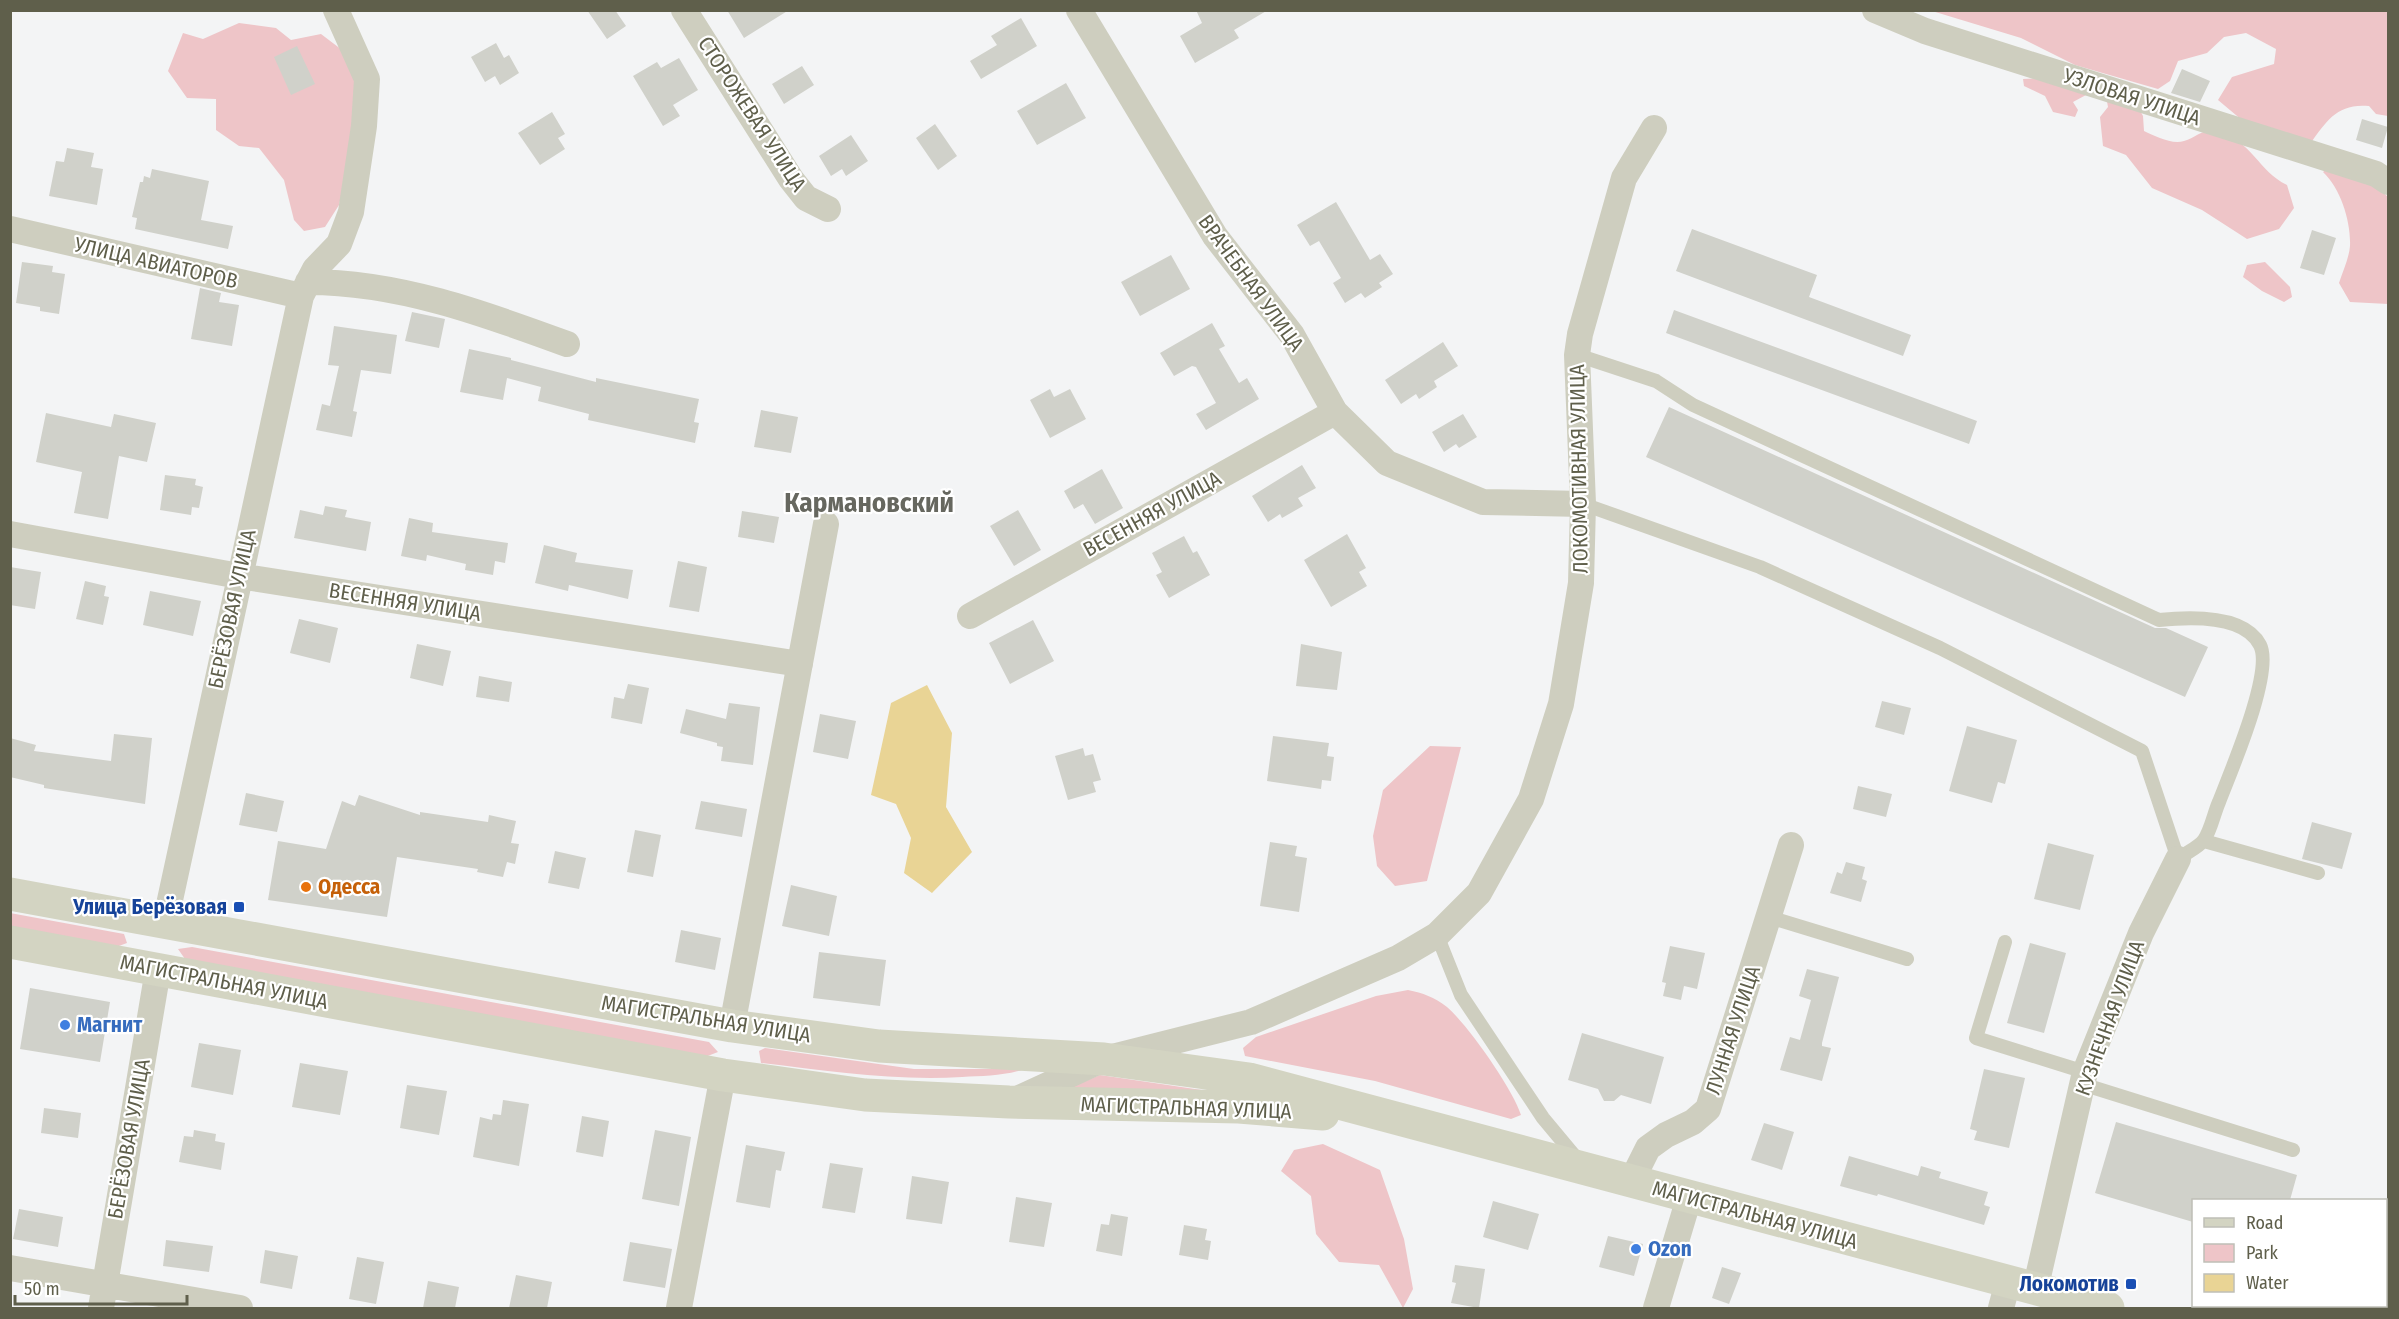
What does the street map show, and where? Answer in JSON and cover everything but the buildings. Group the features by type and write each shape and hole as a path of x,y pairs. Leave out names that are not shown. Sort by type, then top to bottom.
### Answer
{"main road":[{"name":"МАГИСТРАЛЬНАЯ УЛИЦА","path":"10,894 732,1026 879,1046 1104,1059 1249,1079 1689,1198 2014,1294 2108,1308"},
{"path":"158,970 165,923"},
{"name":"МАГИСТРАЛЬНАЯ УЛИЦА","path":"10,942 723,1075 865,1095 1009,1102 1239,1107 1403,1120"},
{"path":"723,1075 732,1026"}],"street":[{"path":"304,289 315,269 339,244 351,212 355,184 367,79 336,10"},
{"name":"СТОРОЖЕВАЯ УЛИЦА","path":"684,10 791,179 806,198 828,209"},
{"name":"ВРАЧЕБНАЯ УЛИЦА","path":"1079,10 1215,236 1292,335 1335,412 1387,463 1483,502 1583,504"},
{"name":"УЗЛОВАЯ УЛИЦА","path":"1875,10 1925,31 2376,174 2388,182"},
{"name":"ЛОКОМОТИВНАЯ УЛИЦА","path":"1009,1102 1104,1059 1251,1022 1398,958 1437,935 1479,893 1531,799 1561,704 1581,583 1583,504 1577,355 1580,334 1624,178 1654,128"},
{"name":"УЛИЦА АВИАТОРОВ","path":"10,229 304,289 370,284 480,312 567,344"},
{"name":"БЕРЁЗОВАЯ УЛИЦА","path":"165,923 239,576 304,289"},
{"name":"ВЕСЕННЯЯ УЛИЦА","path":"970,616 1335,412"},
{"path":"732,1026 826,524"},
{"name":"ВЕСЕННЯЯ УЛИЦА","path":"10,534 239,576 800,664"},
{"name":"ЛУННАЯ УЛИЦА","path":"1631,1182 1648,1148 1666,1135 1694,1122 1708,1109 1791,845"},
{"name":"КУЗНЕЧНАЯ УЛИЦА","path":"2014,1294 2083,1078 2141,933 2178,859"},
{"name":"БЕРЁЗОВАЯ УЛИЦА","path":"103,1296 158,970"},
{"path":"679,1308 723,1075"},
{"path":"1656,1308 1689,1198"},
{"path":"10,1268 103,1296 240,1308"}],"lane":[{"path":"1577,355 1656,381 1693,405 2159,620 2191,617 2215,618 2252,635 2260,643 2263,661 2250,722 2204,841 2178,859 2142,752 1940,648 1770,572 1583,504"},
{"path":"2204,841 2318,873"},
{"path":"1769,917 1907,959"},
{"path":"1437,935 1461,995 1543,1118 1585,1169"},
{"path":"2005,942 1976,1038 2083,1078 2293,1150"}],"green space":[{"path":"1932,11 2388,11 2388,116 2376,114 2369,106 2349,107 2334,115 2310,144 2243,121 2218,100 2232,77 2274,64 2276,49 2246,33 2224,37 2207,53 2178,61 2170,81 2158,89 2075,65 2021,38"},
{"path":"239,23 276,28 291,40 321,34 346,53 356,82 350,160 339,205 325,227 304,231 294,220 284,180 259,148 239,146 216,130 216,99 187,98 168,71 183,33 203,39"},
{"path":"2047,78 2086,95 2073,102 2078,110 2075,117 2053,112 2045,96 2024,86 2023,79"},
{"path":"2106,96 2135,101 2143,116 2144,131 2164,139 2179,142 2209,131 2230,137 2248,149 2269,172 2287,185 2294,208 2279,229 2247,239 2202,210 2152,188 2126,155 2103,146 2100,117 2108,107"},
{"path":"2329,167 2378,188 2388,197 2388,304 2350,302 2339,283 2348,255 2350,237 2344,206 2335,187 2323,172"},
{"path":"2265,262 2290,287 2292,297 2284,302 2262,291 2243,277 2247,265"},
{"path":"1430,746 1461,747 1427,881 1395,886 1377,866 1373,836 1383,790"},
{"path":"10,913 124,934 127,943 116,947 11,928"},
{"path":"192,947 709,1042 718,1052 705,1057 185,959 178,949"},
{"path":"1408,990 1433,998 1456,1015 1499,1074 1521,1115 1511,1119 1375,1081 1245,1056 1243,1048 1256,1037 1376,996"},
{"path":"765,1048 914,1069 1025,1069 994,1075 911,1078 761,1063 759,1051"},
{"path":"1100,1075 1222,1093 1059,1092"},
{"path":"1323,1144 1380,1170 1404,1239 1413,1289 1403,1308 1379,1265 1339,1262 1316,1234 1311,1196 1281,1171 1294,1150"}],"water":[{"path":"927,685 952,733 946,807 972,852 932,893 904,873 911,838 896,804 871,795 891,703"}],"place":[{"name":"Одесса","path":"306,887"},
{"name":"Улица Берёзовая","path":"239,907"},
{"name":"Магнит","path":"65,1025"},
{"name":"Ozon","path":"1636,1249"},
{"name":"Локомотив","path":"2131,1284"}],"district":[{"name":"Кармановский","path":"869,503"}]}
